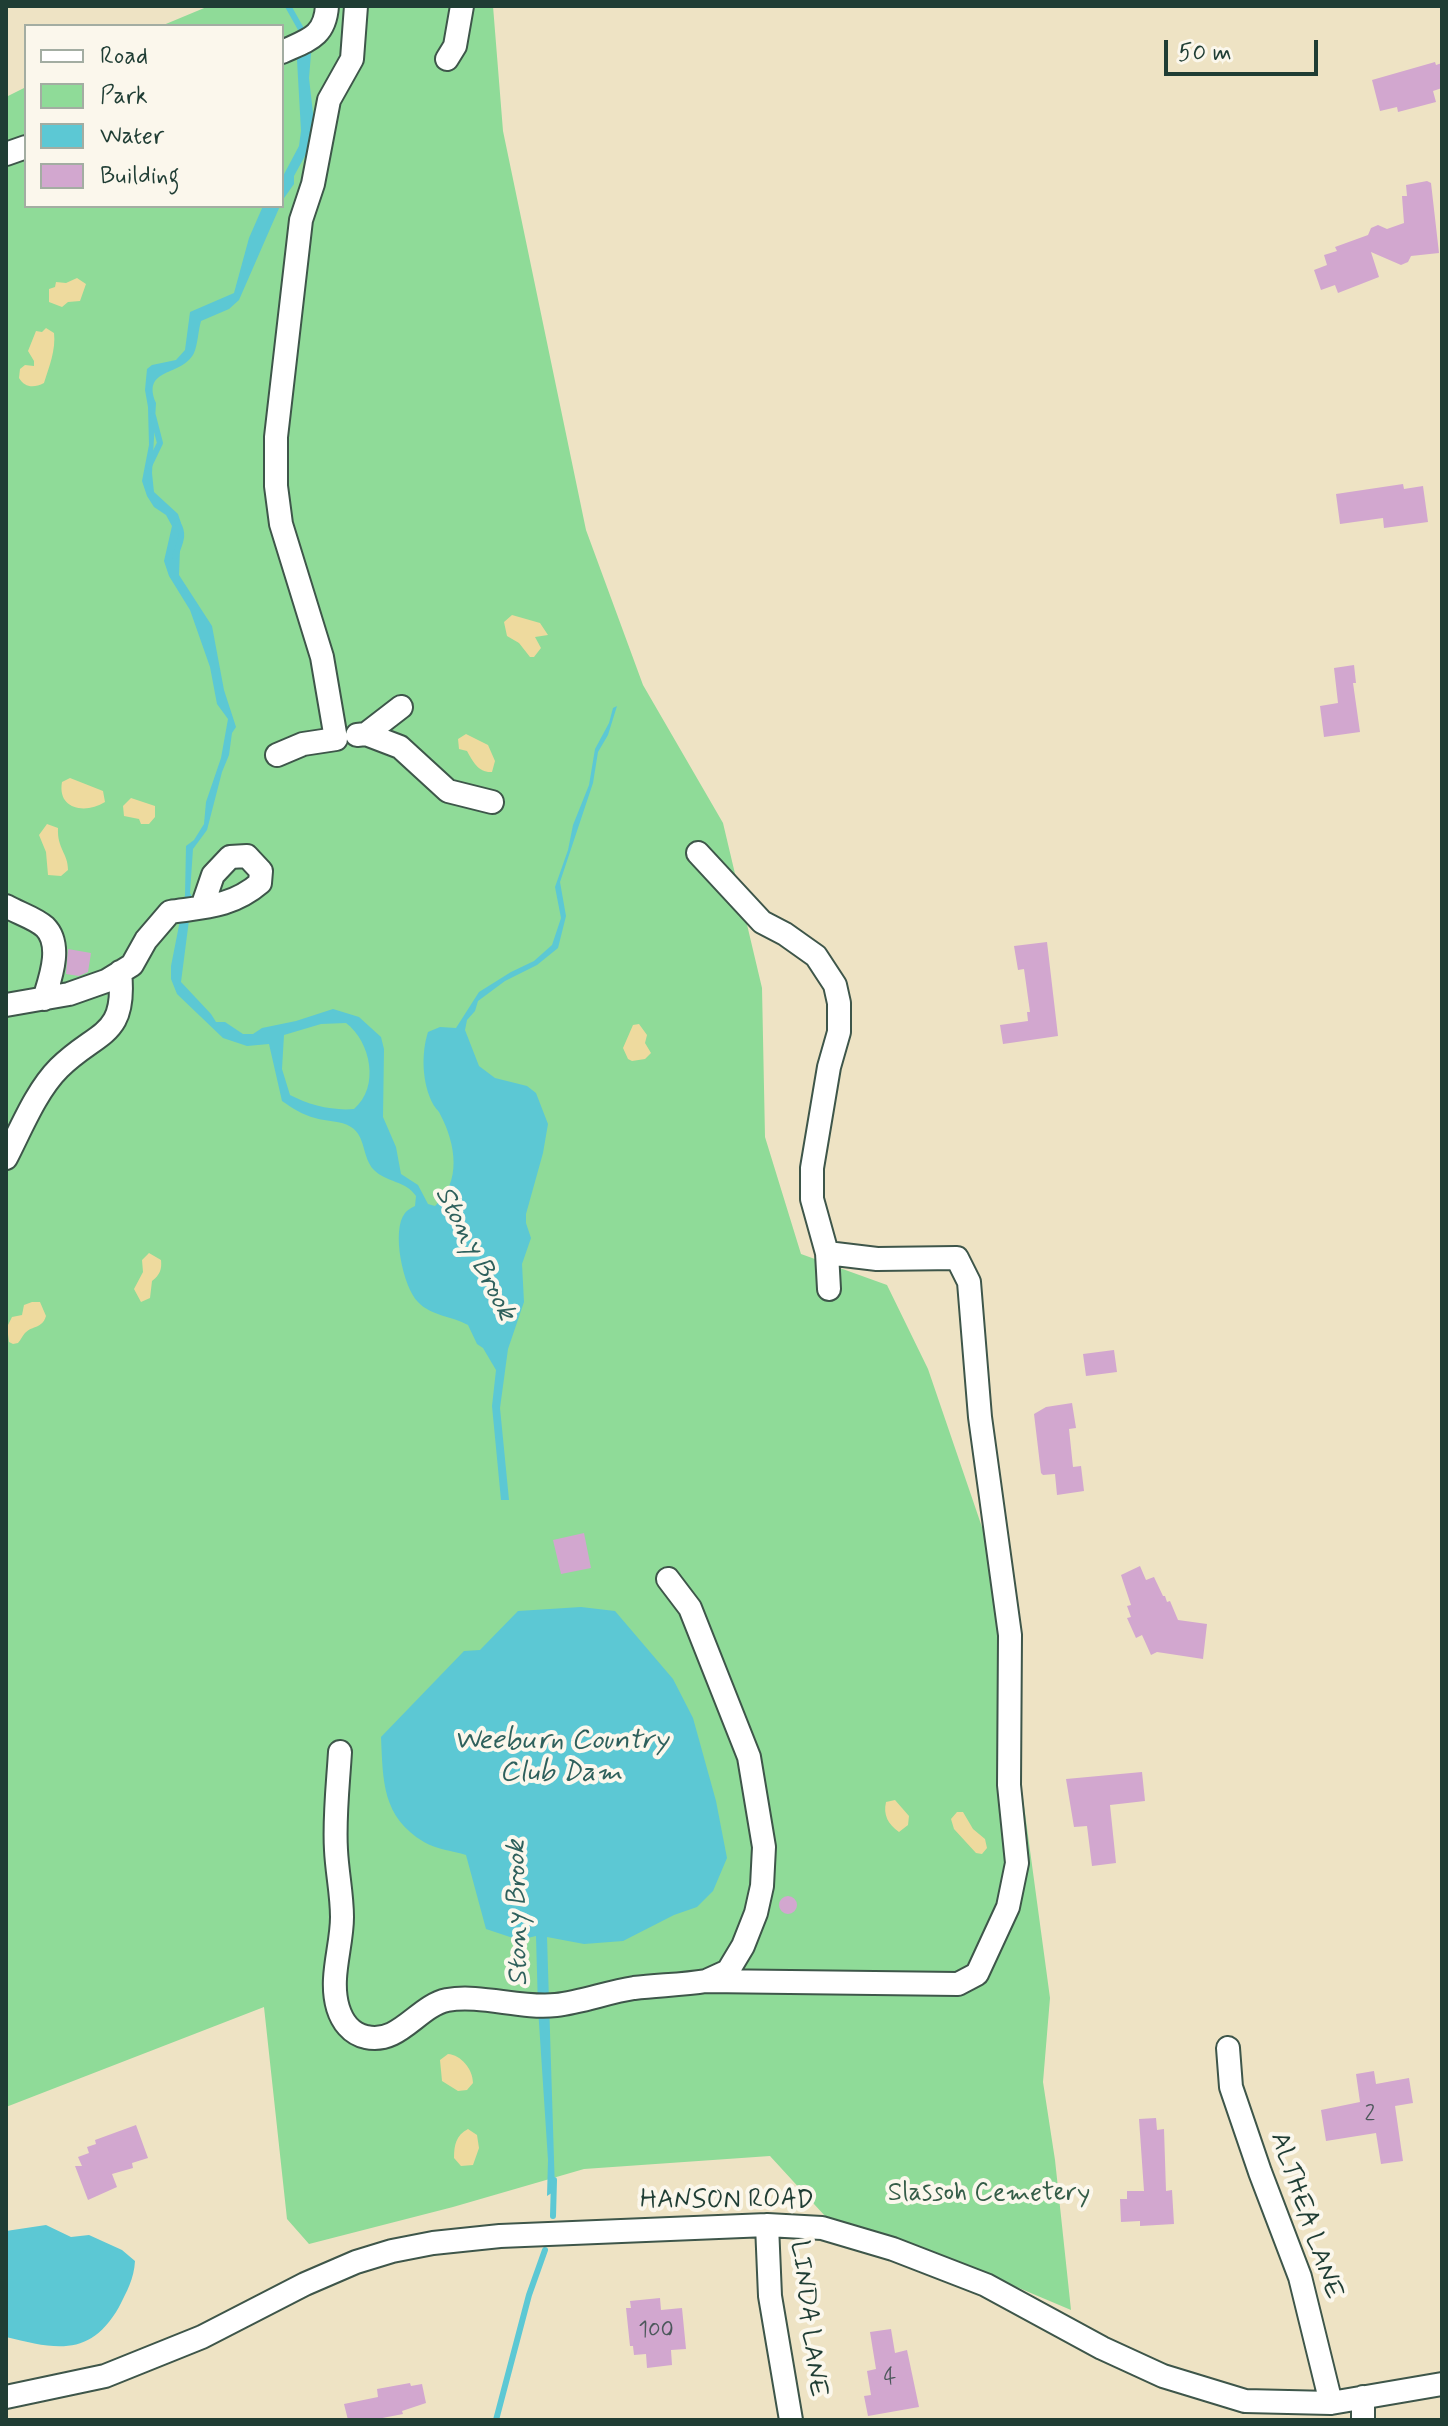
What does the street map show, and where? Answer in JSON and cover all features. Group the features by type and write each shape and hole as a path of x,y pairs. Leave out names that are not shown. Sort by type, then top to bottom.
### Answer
{"street":[{"path":"336,739 322,657 281,524 276,486 276,437 301,220 313,184 329,100 352,59 356,6"},
{"path":"447,59 455,46 462,6"},
{"path":"288,49 327,17"},
{"path":"277,755 303,744 366,734 401,707"},
{"path":"366,734 400,747 448,791 492,802"},
{"path":"698,853 762,922 816,956 835,985 839,1003 839,1032 829,1067 812,1168 812,1199 827,1253 829,1289"},
{"path":"6,906 43,925 51,935 55,958 44,999"},
{"path":"6,1005 69,994 106,981 132,965 146,940 170,912 192,909"},
{"path":"6,1158 59,1068 110,1029 123,999 120,972"},
{"path":"340,1752 336,1850 342,1920 335,1987 338,2007 347,2027 366,2037 386,2035 406,2027 426,2010 445,2000 557,2005 634,1988 680,1986 706,1981 958,1984 977,1974 1008,1907 1017,1863 1009,1785 1010,1635 980,1417 969,1282 957,1258 877,1259 827,1253"},
{"path":"668,1579 690,1608 749,1757 764,1847 762,1886 756,1913 743,1946 728,1971 706,1981"},
{"name":"ALTHEA LANE","path":"1228,2048 1231,2087 1300,2277 1331,2403"},
{"name":"HANSON ROAD","path":"6,2397 105,2376 202,2337 305,2284 356,2262 392,2251 500,2236 767,2225 822,2228 893,2249 986,2285 1102,2348 1163,2376 1245,2401 1331,2403 1442,2384"},
{"name":"LINDA LANE","path":"767,2225 770,2296 791,2420"},
{"path":"1363,2397 1363,2420"}],"green space":[{"name":"Slassoh Cemetery","path":"209,6 493,6 503,131 586,530 643,685 723,823 762,988 765,1137 801,1254 887,1285 928,1369 998,1574 1014,1732 1050,1998 1043,2082 1055,2160 1071,2310 922,2247 825,2216 770,2156 584,2169 309,2244 287,2219 264,2007 6,2107 6,97 24,88 24,208 284,208 284,24 166,24"}],"sand":[{"path":"77,278 86,284 80,301 68,302 62,307 49,302 49,289 55,287 56,282 66,283"},
{"path":"46,328 54,333 54,339 44,383 27,385 19,378 20,369 25,365 34,366 28,351 36,331 42,332"},
{"path":"512,615 540,623 548,635 535,637 541,648 534,657 530,657 519,643 507,636 504,622"},
{"path":"466,734 488,745 495,761 492,772 480,769 467,751 459,749 458,739"},
{"path":"70,778 103,791 105,802 90,808 68,804 64,799 62,782"},
{"path":"131,798 155,806 155,817 149,824 141,824 139,819 124,816 123,806"},
{"path":"47,824 58,828 68,870 61,876 48,875 46,852 39,835"},
{"path":"639,1024 647,1035 645,1043 651,1053 645,1059 632,1061 623,1048 633,1025"},
{"path":"149,1253 161,1260 161,1269 152,1281 150,1298 141,1302 134,1289 143,1272 142,1260"},
{"path":"40,1302 46,1316 44,1320 25,1333 18,1343 9,1342 7,1327 12,1317 22,1315 24,1305"},
{"path":"895,1800 909,1816 908,1825 899,1832 889,1822 885,1811 886,1802"},
{"path":"957,1812 963,1812 973,1829 985,1839 987,1848 982,1854 976,1853 954,1829 951,1819"},
{"path":"448,2054 462,2060 469,2068 473,2083 467,2090 458,2091 442,2081 440,2060"},
{"path":"468,2129 477,2135 479,2148 473,2165 461,2166 454,2158 455,2145 458,2137"}],"water":[{"path":"300,34 312,42 309,78 315,131 310,135 311,145 294,176 294,184 284,198 284,174 299,146 301,131 297,60"},
{"path":"262,208 279,208 239,300 229,309 201,321 194,353 188,361 154,383 154,492 178,514 181,523 179,575 212,626 224,690 236,727 207,830 193,849 190,893 195,903 189,920 181,982 216,1022 225,1022 243,1034 253,1034 262,1028 333,1009 359,1017 381,1037 384,1049 383,1117 396,1147 401,1174 418,1185 428,1204 435,1206 444,1196 453,1174 454,1162 450,1138 429,1096 425,1078 428,1032 440,1027 456,1028 479,992 534,961 552,945 561,918 555,887 573,825 589,785 595,749 613,708 617,706 608,735 598,752 593,783 560,882 566,916 558,948 537,965 505,981 478,1001 465,1030 479,1066 495,1078 527,1086 536,1093 548,1124 526,1214 531,1238 522,1264 524,1302 508,1349 500,1408 509,1500 501,1500 492,1406 496,1370 468,1325 423,1307 413,1295 404,1272 399,1232 405,1213 415,1206 416,1196 407,1187 374,1170 359,1136 351,1127 306,1115 282,1101 269,1044 247,1046 223,1038 177,994 171,979 185,895 186,846 204,824 206,802 221,758 228,719 217,704 210,667 190,610 169,576 164,561 172,526 166,515 154,507 142,481 149,445 145,390 147,369 176,360 185,350 190,312 234,293 249,238","holes":["346,1023 361,1041 369,1065 369,1077 362,1100 354,1109 321,1106 290,1095 282,1069 284,1035 321,1024"]},
{"name":"Weeburn Country Club Dam","path":"581,1607 615,1611 673,1679 693,1718 716,1801 727,1858 713,1891 697,1907 623,1941 584,1944 547,1937 555,2191 547,2196 548,2160 536,1936 519,1940 486,1929 466,1855 424,1842 400,1821 392,1809 384,1783 381,1737 464,1651 480,1650 518,1611"},
{"path":"46,2225 71,2237 89,2235 122,2250 135,2261 127,2290 108,2323 96,2335 70,2346 40,2345 6,2337 6,2231"}],"building":[{"path":"1435,62 1436,65 1442,63 1442,88 1433,91 1436,102 1398,112 1397,107 1380,111 1372,80"},
{"path":"1431,183 1439,253 1411,256 1408,262 1401,265 1371,252 1379,277 1338,293 1335,285 1321,290 1314,270 1327,265 1324,255 1337,251 1335,247 1368,235 1371,228 1378,225 1387,229 1404,223 1402,196 1407,196 1406,185"},
{"path":"1403,484 1404,489 1423,486 1428,522 1384,528 1383,518 1340,524 1336,494"},
{"path":"1354,665 1356,683 1353,683 1360,732 1324,737 1320,706 1338,703 1334,668"},
{"path":"1047,942 1058,1036 1003,1044 1000,1025 1028,1021 1027,1012 1030,1012 1024,969 1018,970 1014,946"},
{"path":"68,949 91,953 88,972 79,976 66,974"},
{"path":"1114,1350 1117,1372 1086,1376 1083,1354"},
{"path":"1072,1403 1076,1428 1069,1429 1073,1467 1081,1466 1084,1491 1057,1495 1055,1474 1041,1473 1034,1414 1046,1407"},
{"path":"584,1533 591,1568 561,1574 553,1540"},
{"path":"1140,1566 1146,1580 1154,1577 1178,1620 1207,1624 1203,1659 1157,1652 1151,1655 1142,1635 1136,1638 1127,1618 1131,1617 1127,1606 1131,1605 1121,1575"},
{"path":"1142,1772 1145,1801 1110,1805 1116,1863 1092,1866 1087,1826 1074,1827 1066,1779"},
{"path":"788,1896 797,1905 788,1914 779,1905"},
{"path":"1374,2071 1376,2084 1409,2078 1413,2103 1395,2106 1403,2161 1381,2164 1376,2133 1326,2141 1321,2110 1360,2102 1356,2074"},
{"path":"1156,2118 1157,2130 1164,2129 1166,2191 1172,2190 1174,2224 1140,2226 1140,2221 1121,2222 1120,2199 1127,2199 1127,2191 1144,2191 1139,2119"},
{"path":"136,2125 148,2158 132,2163 133,2168 112,2174 117,2187 88,2200 75,2166 82,2166 78,2157 89,2153 87,2147 96,2144 95,2140"},
{"path":"660,2298 661,2310 682,2308 686,2349 671,2350 672,2365 647,2368 646,2354 634,2355 633,2346 630,2346 626,2308 631,2308 630,2301"},
{"path":"891,2329 895,2353 907,2350 919,2407 868,2416 864,2396 871,2395 867,2371 876,2369 870,2332"},
{"path":"410,2383 411,2386 422,2384 426,2403 402,2411 403,2414 372,2420 348,2420 344,2404 378,2397 377,2389"}],"waterway":[{"name":"Stony Brook","path":"288,6 306,38"},
{"name":"Stony Brook","path":"149,466 160,443 153,416"},
{"name":"Stony Brook","path":"175,556 181,535 177,522"},
{"name":"Stony Brook","path":"553,2216 554,2180"},
{"name":"Stony Brook","path":"496,2420 529,2295 545,2250"}]}
